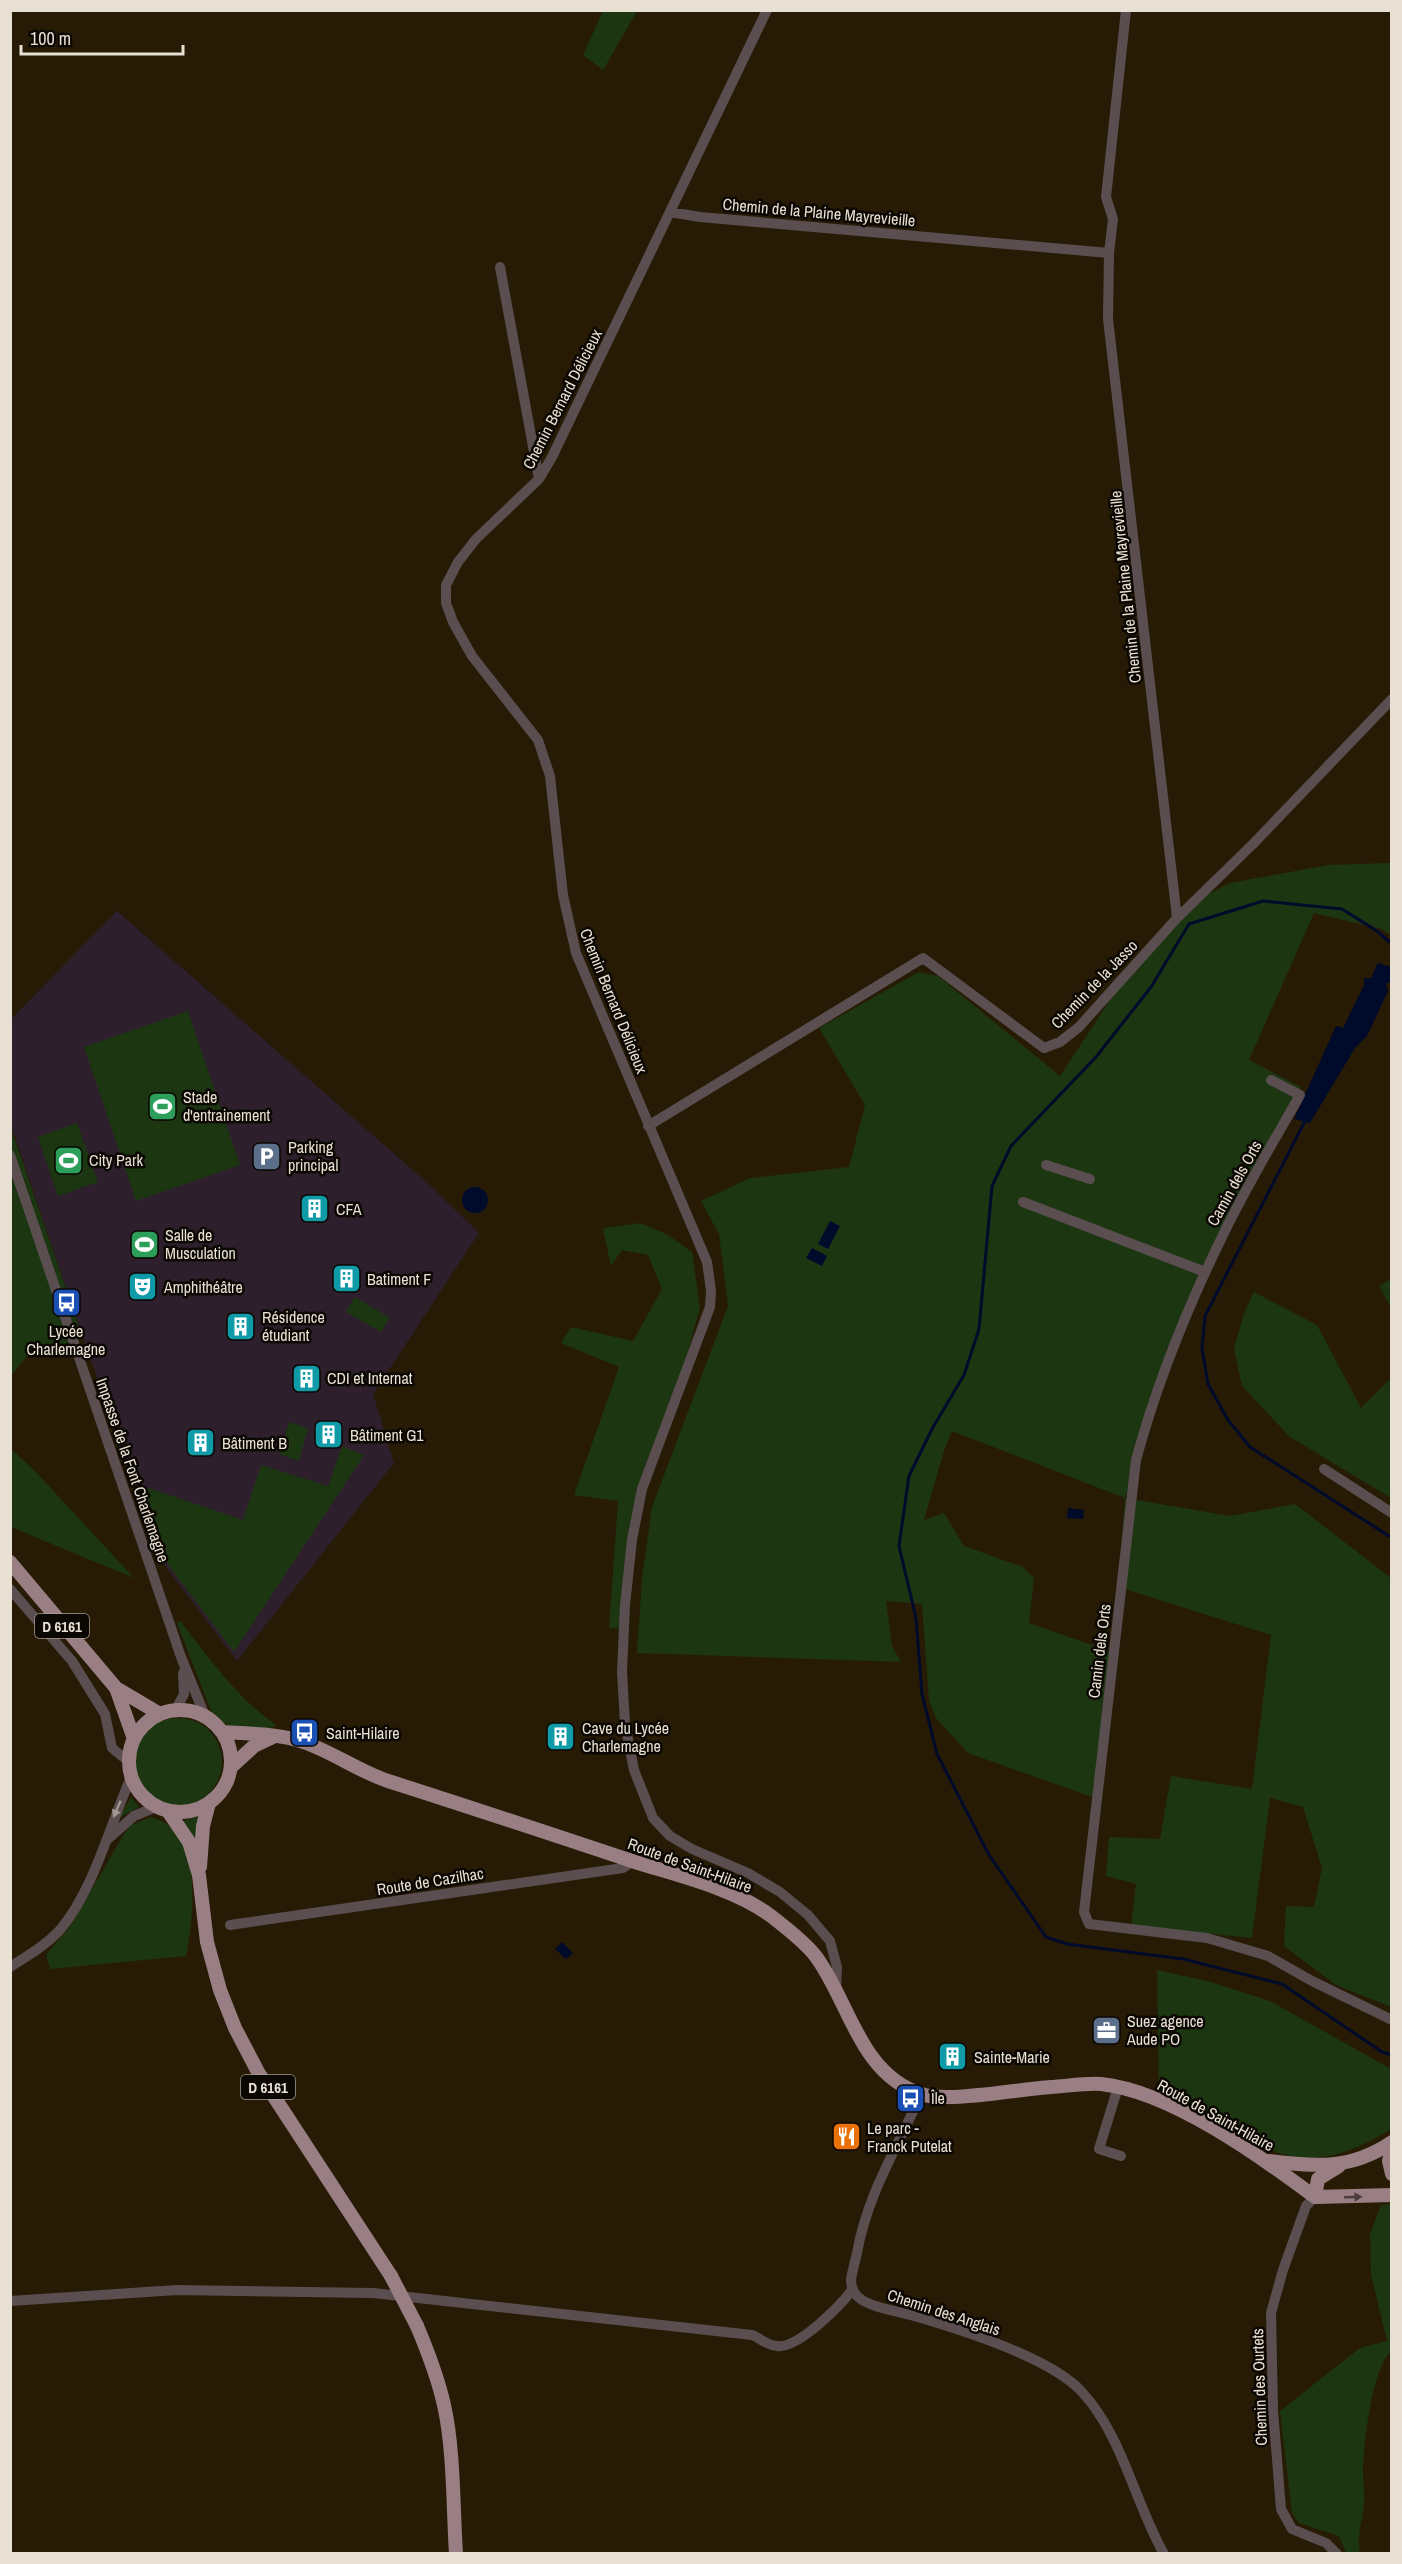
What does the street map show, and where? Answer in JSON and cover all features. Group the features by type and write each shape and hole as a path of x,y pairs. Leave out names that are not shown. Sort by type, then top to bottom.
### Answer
{"main road":[{"name":"D 6161","path":"10,1562 116,1688 160,1714"},
{"name":"D 6161","path":"116,1688 134,1739"},
{"path":"176,1709 192,1711 205,1716 223,1732 230,1748 231,1767 225,1786 209,1803 191,1811 162,1809 142,1796 131,1777 129,1761 134,1739 147,1722 160,1714 176,1709"},
{"name":"Route de Saint-Hilaire","path":"223,1732 277,1736 304,1742 352,1767 383,1779 732,1895 769,1915 816,1957 869,2055 892,2078 921,2094 968,2095 1095,2084 1118,2087 1167,2104 1267,2161 1314,2197"},
{"path":"231,1767 254,1746 277,1736"},
{"name":"D 6161","path":"209,1803 203,1826 200,1875 207,1942 220,1989 235,2028 258,2072 391,2276 417,2326 445,2407 452,2472 456,2553"},
{"name":"D 6161","path":"162,1809 185,1833 200,1875"},
{"path":"1267,2161 1310,2166 1342,2164 1368,2157 1392,2142"},
{"path":"1392,2149 1389,2161 1392,2174"},
{"path":"1290,2164 1309,2180 1314,2197"},
{"path":"1314,2197 1318,2179 1342,2164"},
{"path":"1314,2197 1392,2195"}],"street":[{"name":"Chemin Bernard Délicieux","path":"767,10 552,457 539,479 476,539 458,562 446,585 446,603 453,622 472,656 538,740 550,776 563,895 576,953 704,1254 711,1290 710,1307 642,1489 632,1540 625,1605 622,1671 625,1724 634,1770 653,1818 670,1836 692,1849 748,1873 780,1892 808,1915 830,1941 837,1967 836,1993"},
{"name":"Chemin de la Plaine Mayrevieille","path":"1126,10 1106,197 1113,219 1109,253 1108,319 1177,918"},
{"name":"Chemin de la Plaine Mayrevieille","path":"670,212 1109,253"},
{"path":"500,267 539,479"},
{"name":"Chemin de la Jasso","path":"648,1126 923,958 1044,1048 1060,1042 1079,1027 1177,918 1253,844 1392,699"},
{"name":"Camin dels Orts","path":"1272,1080 1300,1095 1205,1272 1149,1413 1136,1460 1084,1912 1089,1924 1207,1938 1268,1956 1312,1981 1392,2020"},
{"name":"Impasse de la Font Charlemagne","path":"10,1155 181,1658"},
{"path":"1046,1165 1090,1179"},
{"path":"1023,1203 1205,1272"},
{"path":"1324,1469 1392,1513"},
{"path":"10,1589 72,1661 105,1714 112,1749 129,1761"},
{"path":"176,1709 184,1694 185,1683 181,1658"},
{"path":"181,1658 205,1716"},
{"path":"10,1967 42,1947 59,1931 84,1891 131,1777"},
{"path":"106,1841 126,1821 162,1809"},
{"name":"Route de Cazilhac","path":"230,1925 623,1868 633,1861"},
{"path":"1118,2087 1099,2149 1121,2156"},
{"path":"10,2301 177,2290 373,2293 752,2335 774,2346 788,2346 819,2322 853,2289 851,2281 868,2209 884,2169 921,2094"},
{"name":"Chemin des Ourtets","path":"1314,2197 1306,2206 1283,2270 1271,2313 1273,2410 1281,2509 1292,2529 1326,2543 1337,2553"},
{"name":"Chemin des Anglais","path":"853,2289 858,2297 874,2305 964,2331 1031,2360 1059,2374 1082,2391 1103,2422 1164,2553"}],"shaded area":[{"path":"117,911 430,1185 479,1233 373,1394 394,1463 237,1661 165,1566 82,1335 11,1125 10,1020"}],"green space":[{"path":"603,11 637,11 603,70 583,55"},
{"path":"1391,863 1391,935 1381,929 1314,913 1249,1060 1301,1087 1202,1267 1125,1498 952,1431 924,1520 944,1513 964,1546 1023,1567 1034,1578 1029,1623 1109,1651 1095,1798 968,1753 936,1718 929,1701 922,1604 886,1601 892,1646 901,1662 637,1653 642,1578 652,1507 728,1306 719,1234 701,1201 750,1178 849,1167 865,1105 819,1028 919,972 938,976 1060,1076 1133,965 1185,906 1230,883 1328,865"},
{"name":"Stade d'entrainement","path":"188,1011 240,1165 136,1201 84,1047"},
{"name":"City Park","path":"77,1123 98,1182 58,1196 38,1137"},
{"path":"10,1125 82,1335 46,1354 39,1341 11,1376"},
{"path":"641,1223 668,1235 692,1252 700,1307 675,1401 642,1489 624,1629 609,1628 618,1501 574,1495 619,1367 561,1343 571,1327 633,1341 662,1289 648,1255 622,1250 611,1266 603,1228"},
{"path":"1391,1279 1391,1307 1379,1286"},
{"path":"1254,1292 1317,1325 1361,1408 1391,1378 1391,1498 1290,1437 1242,1386 1234,1349 1244,1313"},
{"path":"355,1297 390,1318 381,1332 346,1312"},
{"path":"289,1422 308,1428 299,1461 279,1454"},
{"path":"342,1446 364,1455 234,1652 168,1565 140,1485 243,1520 261,1465 328,1486"},
{"path":"10,1448 35,1471 134,1578 11,1527"},
{"path":"1125,1498 1230,1516 1295,1504 1391,1578 1391,2007 1336,1985 1284,1946 1286,1906 1314,1907 1322,1868 1303,1807 1270,1798 1252,1938 1131,1926 1136,1884 1106,1876 1109,1837 1160,1839 1171,1776 1252,1789 1271,1635 1118,1587"},
{"path":"180,1621 236,1690 276,1725 257,1730 234,1727 222,1722 211,1711 177,1623"},
{"path":"178,1718 195,1721 209,1731 219,1745 222,1762 219,1779 209,1793 195,1803 178,1806 161,1803 147,1793 137,1779 134,1762 137,1745 147,1731 161,1721"},
{"path":"131,1797 139,1807 119,1818"},
{"path":"199,1816 196,1844 182,1821"},
{"path":"151,1817 168,1825 180,1839 187,1856 192,1898 186,1956 50,1969 46,1955 71,1925 124,1834 131,1825"},
{"path":"1157,1970 1211,1982 1270,2001 1391,2069 1391,2129 1364,2144 1335,2155 1304,2158 1289,2156 1267,2148 1212,2115 1159,2089"},
{"path":"1391,2204 1391,2351 1378,2374 1367,2426 1360,2553 1346,2553 1339,2536 1299,2523 1292,2513 1280,2411 1360,2348 1387,2341 1371,2275 1370,2234 1381,2205"}],"water":[{"path":"1378,963 1391,967 1391,981 1386,984 1388,991 1367,1036 1355,1048 1310,1123 1294,1119 1336,1026 1343,1028 1364,985 1364,978 1371,978"},
{"path":"475,1187 484,1191 488,1200 484,1209 475,1213 466,1209 462,1200 466,1191"},
{"path":"830,1221 840,1226 828,1249 818,1244"},
{"path":"812,1248 827,1256 822,1266 806,1258"},
{"path":"1068,1508 1084,1510 1083,1519 1067,1518"},
{"path":"562,1942 573,1953 566,1959 555,1949"}],"waterway":[{"path":"1392,944 1377,931 1342,909 1263,901 1189,924 1151,987 1096,1057 1011,1146 992,1186 979,1329 964,1375 932,1429 909,1476 899,1546 916,1618 922,1694 937,1754 989,1855 1046,1937 1067,1944 1183,1959 1282,1984 1382,2052 1392,2055"},
{"path":"1306,1119 1205,1316 1202,1348 1208,1384 1228,1420 1250,1447 1392,1538"}],"place":[{"name":"Stade d'entrainement","path":"162,1106"},
{"name":"Parking principal","path":"267,1156"},
{"name":"City Park","path":"68,1160"},
{"name":"CFA","path":"315,1209"},
{"name":"Salle de Musculation","path":"144,1244"},
{"name":"Batiment F","path":"346,1279"},
{"name":"Amphithéâtre","path":"143,1287"},
{"name":"Lycée Charlemagne","path":"66,1303"},
{"name":"Résidence étudiant","path":"241,1326"},
{"name":"CDI et Internat","path":"306,1378"},
{"name":"Bâtiment G1","path":"329,1435"},
{"name":"Bâtiment B","path":"201,1443"},
{"name":"Saint-Hilaire","path":"305,1733"},
{"name":"Cave du Lycée Charlemagne","path":"561,1737"},
{"name":"Suez agence Aude PO","path":"1106,2030"},
{"name":"Sainte-Marie","path":"953,2057"},
{"name":"Île","path":"910,2098"},
{"name":"Le parc - Franck Putelat","path":"846,2137"}]}
